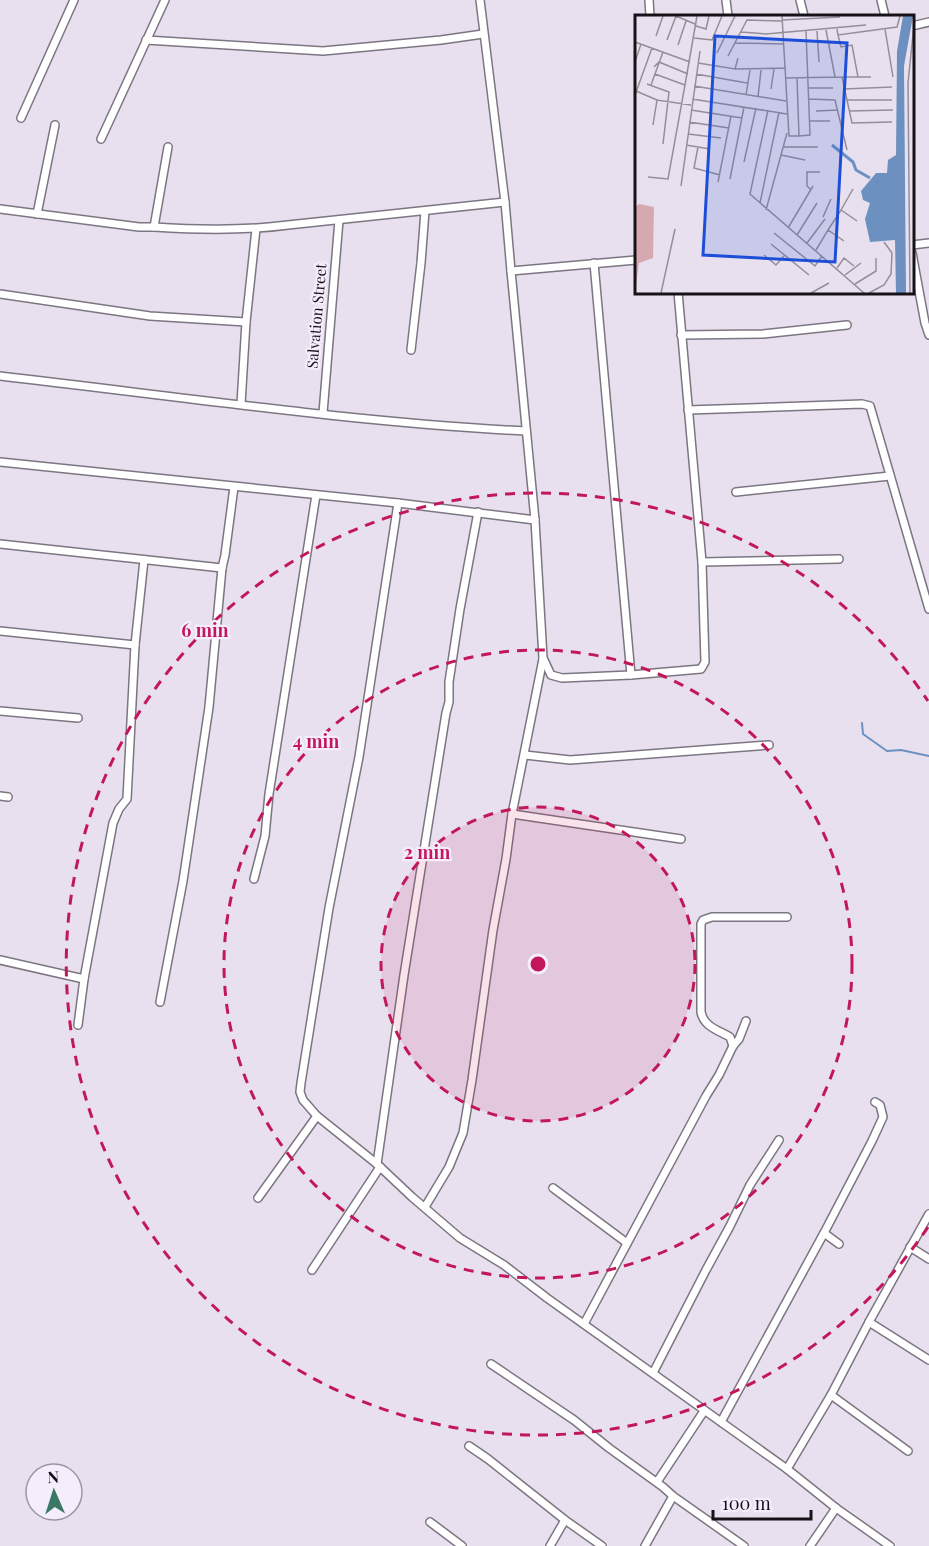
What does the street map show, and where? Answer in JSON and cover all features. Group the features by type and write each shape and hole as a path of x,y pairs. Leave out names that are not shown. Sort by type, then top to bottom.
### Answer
{"street":[{"path":"21,118 74,0"},
{"path":"101,140 165,0"},
{"path":"425,1207 449,1167 463,1133 512,814 543,658 535,520 505,202 480,0"},
{"path":"649,0 650,15"},
{"path":"726,0 728,15"},
{"path":"800,0 804,15"},
{"path":"881,0 885,15"},
{"path":"914,26 929,22"},
{"path":"146,40 323,51 483,34"},
{"path":"38,214 55,125"},
{"path":"154,227 168,147"},
{"path":"0,209 139,227 189,230 256,229 505,202"},
{"path":"411,350 425,211"},
{"name":"Salvation Street","path":"323,413 339,220"},
{"path":"241,404 246,322 256,229"},
{"path":"914,244 929,243"},
{"path":"511,271 635,260"},
{"path":"914,262 929,335"},
{"path":"594,263 632,675"},
{"path":"0,294 150,316 246,322"},
{"path":"543,658 552,675 562,678 701,669 705,662 702,562 678,294"},
{"path":"681,335 763,334 848,325"},
{"path":"0,375 323,413 458,427 526,431"},
{"path":"688,410 866,404 870,406 929,609"},
{"path":"0,462 398,503 535,520"},
{"path":"736,492 890,476"},
{"path":"160,1002 183,880 209,707 222,568 234,487"},
{"path":"254,879 265,836 270,782 316,495"},
{"path":"398,503 358,757 329,908 300,1092 303,1100 316,1116 379,1166 460,1238 504,1265 890,1546"},
{"path":"312,1270 379,1166 404,975 449,702 449,682 460,609 478,513"},
{"path":"0,544 222,568"},
{"path":"702,562 839,559"},
{"path":"78,1025 84,979 114,822 118,809 126,799 135,645 144,560"},
{"path":"0,632 135,645"},
{"path":"0,711 78,718"},
{"path":"525,755 570,760 769,745"},
{"path":"512,814 681,839"},
{"path":"733,1046 730,1037 703,1020 701,1012 701,924 703,920 712,917 787,917"},
{"path":"0,960 84,979"},
{"path":"584,1324 733,1046 739,1039 746,1021"},
{"path":"721,1422 884,1117 880,1106 875,1102"},
{"path":"258,1198 316,1116"},
{"path":"652,1373 750,1185 779,1140"},
{"path":"553,1188 627,1243"},
{"path":"787,1469 831,1395 929,1214"},
{"path":"824,1233 839,1244"},
{"path":"910,1247 929,1259"},
{"path":"869,1322 929,1360"},
{"path":"491,1364 574,1420 673,1496 744,1546"},
{"path":"831,1395 908,1451"},
{"path":"657,1482 704,1411"},
{"path":"469,1446 602,1546"},
{"path":"645,1546 673,1496"},
{"path":"810,1546 836,1508"},
{"path":"550,1546 565,1520"},
{"path":"430,1522 462,1546"}],"waterway":[{"path":"862,723 863,734 887,751 901,750 929,756"}]}
